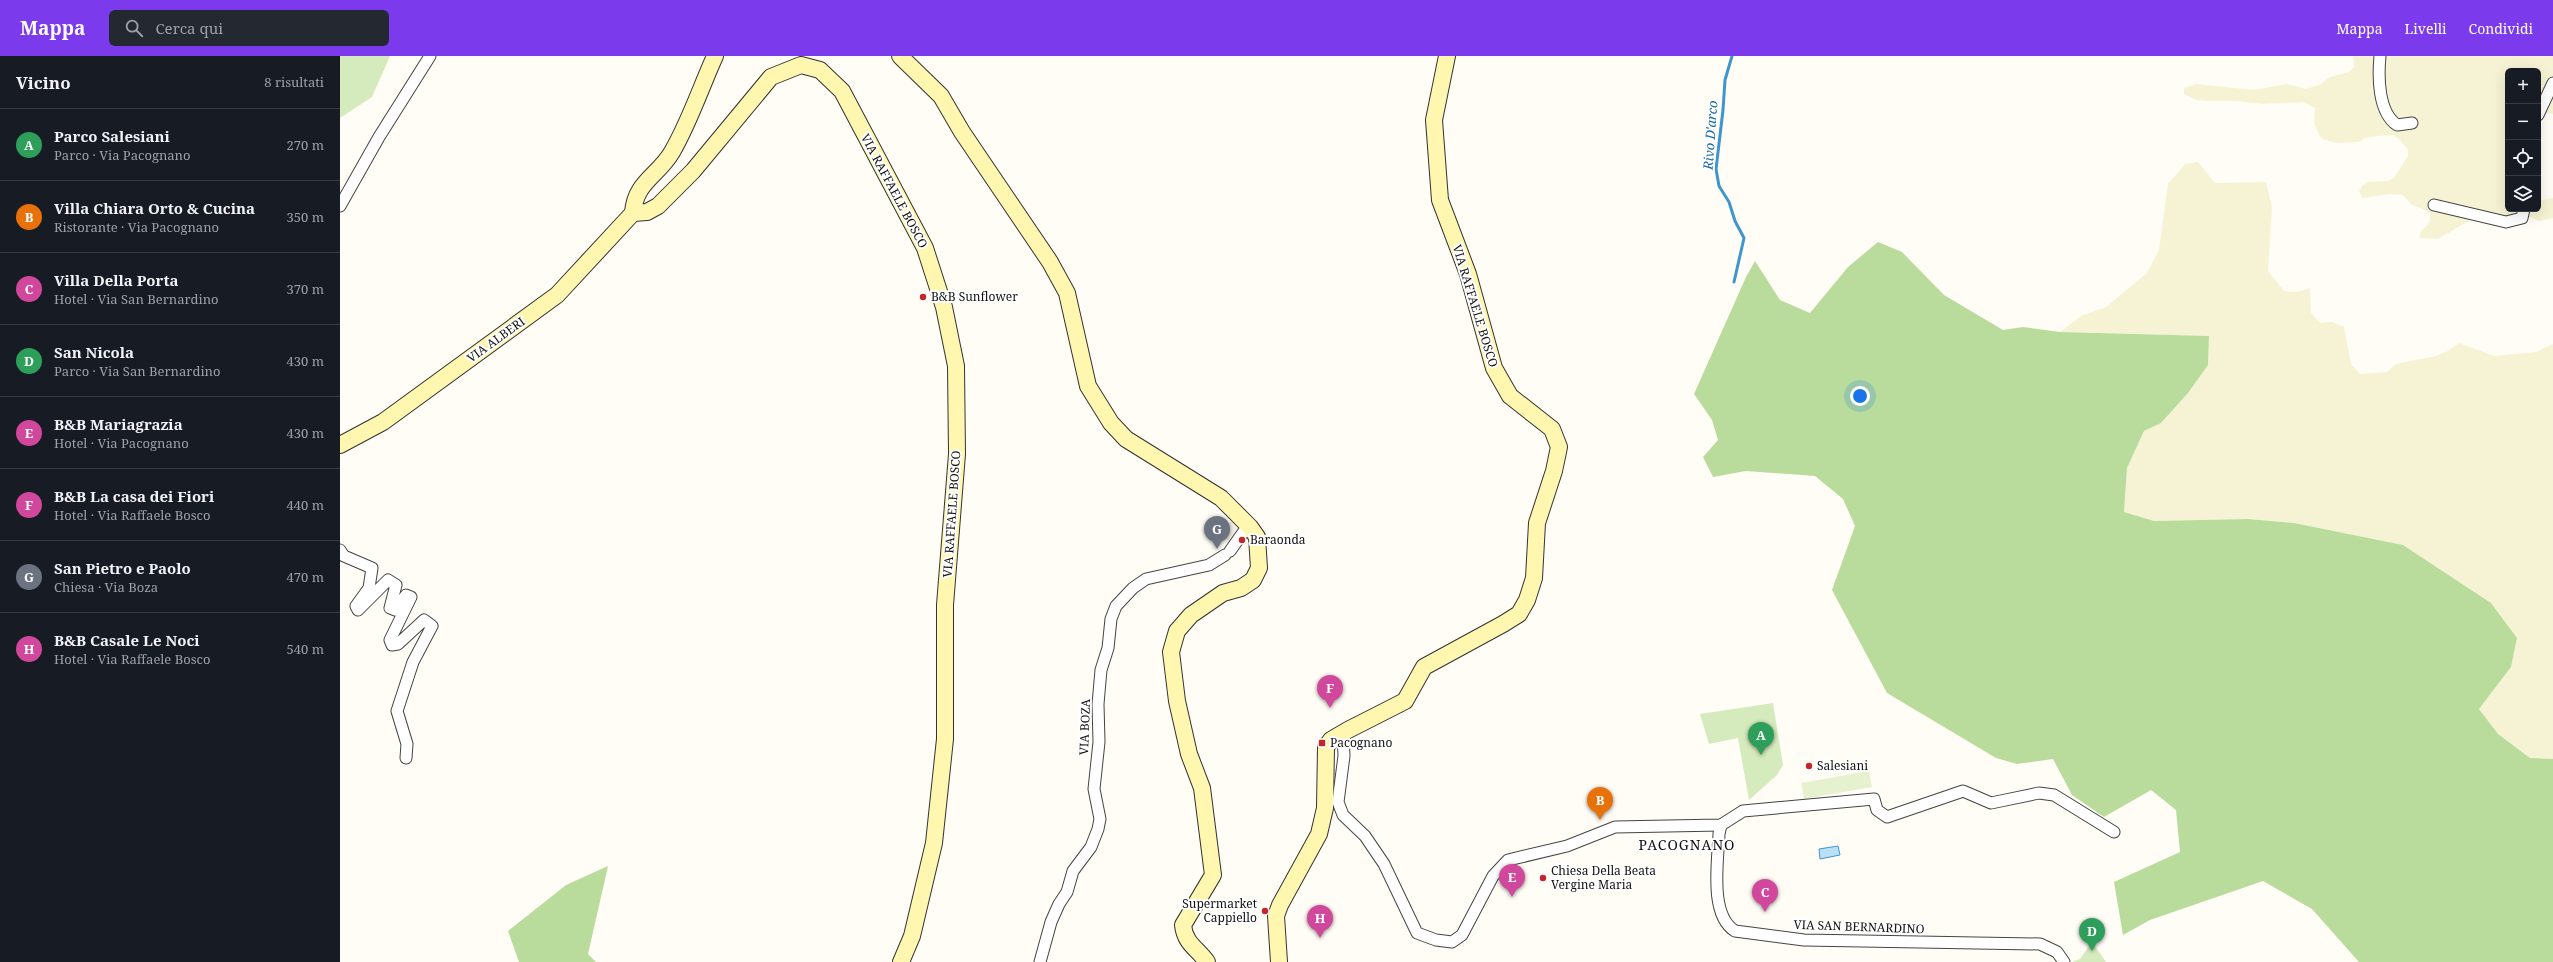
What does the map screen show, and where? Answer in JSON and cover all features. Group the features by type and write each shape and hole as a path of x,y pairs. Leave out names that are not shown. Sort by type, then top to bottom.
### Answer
{"street":[{"path":"340,206 379,137 430,56"},
{"path":"633,213 634,203 640,188 671,153 714,56"},
{"path":"900,56 941,96 962,132 1050,262 1067,292 1088,386 1111,423 1126,439 1222,498 1250,527 1257,537 1259,560 1257,573 1253,580 1241,588 1223,593 1191,615 1177,631 1171,652 1177,700 1189,754 1202,788 1213,875 1183,925 1184,935 1190,946 1207,962"},
{"name":"VIA RAFFAELE BOSCO","path":"1279,962 1276,916 1280,905 1319,834 1325,808 1326,747 1331,740 1343,733 1405,701 1424,667 1519,614 1527,600 1534,578 1536,523 1554,471 1559,447 1552,429 1510,396 1494,368 1468,274 1440,200 1434,120 1447,56"},
{"path":"2380,56 2383,107 2390,120 2397,125 2412,123"},
{"name":"VIA RAFFAELE BOSCO","path":"633,213 647,212 658,206 693,171 771,77 801,65 820,70 842,91 926,248 944,307 956,366 956,454 945,605 945,739 934,836 920,907 901,962"},
{"path":"2541,109 2553,83"},
{"path":"2434,204 2506,222 2522,218 2523,212"},
{"name":"VIA ALBERI","path":"340,445 383,422 552,299 633,213"},
{"name":"VIA BOZA","path":"1040,962 1051,922 1059,904 1067,892 1073,871 1091,846 1098,829 1100,819 1094,789 1099,742 1098,704 1101,670 1108,648 1111,619 1116,606 1133,588 1146,579 1209,565 1228,553 1247,527 1250,527"},
{"path":"340,550 344,556 372,568 372,581 356,606 358,610 388,580 396,585 390,608 395,610 406,595 411,596 395,626 390,640 392,645 398,644 424,620 432,626 413,662 397,711 407,744 406,758"},
{"path":"1343,733 1344,756 1338,802 1343,815 1365,836 1384,864 1417,932 1436,940 1452,942 1462,935 1493,876 1508,860 1567,846 1615,827 1721,825 1742,811 1874,799 1877,810 1887,817 1963,791 1991,803 2039,793 2054,794 2114,832"},
{"name":"VIA SAN BERNARDINO","path":"1721,825 1718,834 1717,905 1728,927 1735,931 1804,940 2040,944 2057,952 2064,962"}],"shaded area":[{"path":"2353,56 2553,56 2553,114 2541,114 2541,68 2505,68 2505,212 2518,212 2515,217 2479,215 2438,239 2419,238 2421,231 2430,222 2430,215 2426,210 2412,205 2403,195 2389,194 2363,198 2359,192 2362,186 2368,182 2388,181 2394,178 2408,156 2408,150 2399,139 2393,135 2365,138 2359,142 2337,143 2324,140 2319,135 2314,122 2315,108 2304,102 2263,104 2236,101 2209,101 2196,100 2184,94 2184,88 2196,84 2254,90 2287,84 2306,89 2319,85 2330,77 2349,72 2354,67"},
{"path":"2198,162 2215,183 2266,182 2272,207 2268,271 2284,291 2297,292 2310,288 2311,313 2320,323 2332,322 2344,327 2351,364 2360,374 2387,372 2396,364 2436,356 2448,351 2459,343 2494,356 2536,352 2553,344 2553,759 2530,758 2498,734 2479,709 2511,667 2517,638 2491,603 2403,545 2294,523 2248,519 2154,521 2124,512 2127,468 2144,431 2161,423 2188,393 2208,365 2209,336 2060,332 2081,316 2106,307 2147,273 2159,250 2168,184 2185,164"},
{"path":"2553,198 2553,218 2539,221 2527,216 2529,212 2541,212 2541,200"},
{"path":"1237,516 1247,527 1231,545 1223,535 1221,537 1217,534"}],"green space":[{"path":"340,56 390,56 372,97 340,118"},
{"path":"1878,242 1902,252 1944,295 2003,330 2023,327 2060,332 2209,336 2208,365 2188,393 2161,423 2144,431 2127,468 2124,512 2154,521 2248,519 2294,523 2403,545 2491,603 2517,638 2511,667 2479,709 2498,734 2530,758 2553,759 2553,962 2359,962 2312,909 2263,881 2150,920 2123,935 2114,882 2180,852 2176,810 2151,790 2104,817 2072,795 2053,759 2017,764 1996,758 1887,693 1832,590 1855,526 1843,499 1815,476 1746,471 1713,477 1703,457 1718,440 1712,420 1694,394 1746,277 1755,261 1780,300 1810,313 1848,267"},
{"path":"1773,703 1783,765 1777,775 1749,800 1738,738 1709,744 1700,714"},
{"path":"1869,771 1872,787 1804,799 1801,783"},
{"path":"608,866 588,954 596,962 519,962 508,931 566,885"},
{"path":"2092,942 2106,962 2072,962 2080,959"}],"water":[{"path":"1838,846 1840,855 1820,859 1819,849"}],"waterway":[{"name":"Rivo D'arco","path":"1732,56 1725,80 1716,169 1719,186 1729,202 1735,221 1744,238 1734,282"}],"place":[{"name":"B&B Sunflower","path":"923,297"},
{"name":"Baraonda","path":"1242,540"},
{"name":"San Pietro e Paolo","path":"1217,549"},
{"name":"B&B La casa dei Fiori","path":"1330,708"},
{"name":"Pacognano","path":"1322,743"},
{"name":"Parco Salesiani","path":"1761,755"},
{"name":"Salesiani","path":"1809,766"},
{"name":"Villa Chiara Orto & Cucina","path":"1600,820"},
{"name":"Chiesa Della Beata Vergine Maria","path":"1543,878"},
{"name":"B&B Mariagrazia","path":"1512,897"},
{"name":"Supermarket Cappiello","path":"1265,911"},
{"name":"Villa Della Porta","path":"1765,912"},
{"name":"B&B Casale Le Noci","path":"1320,938"},
{"name":"San Nicola","path":"2092,951"}],"district":[{"name":"PACOGNANO","path":"1687,845"}]}
